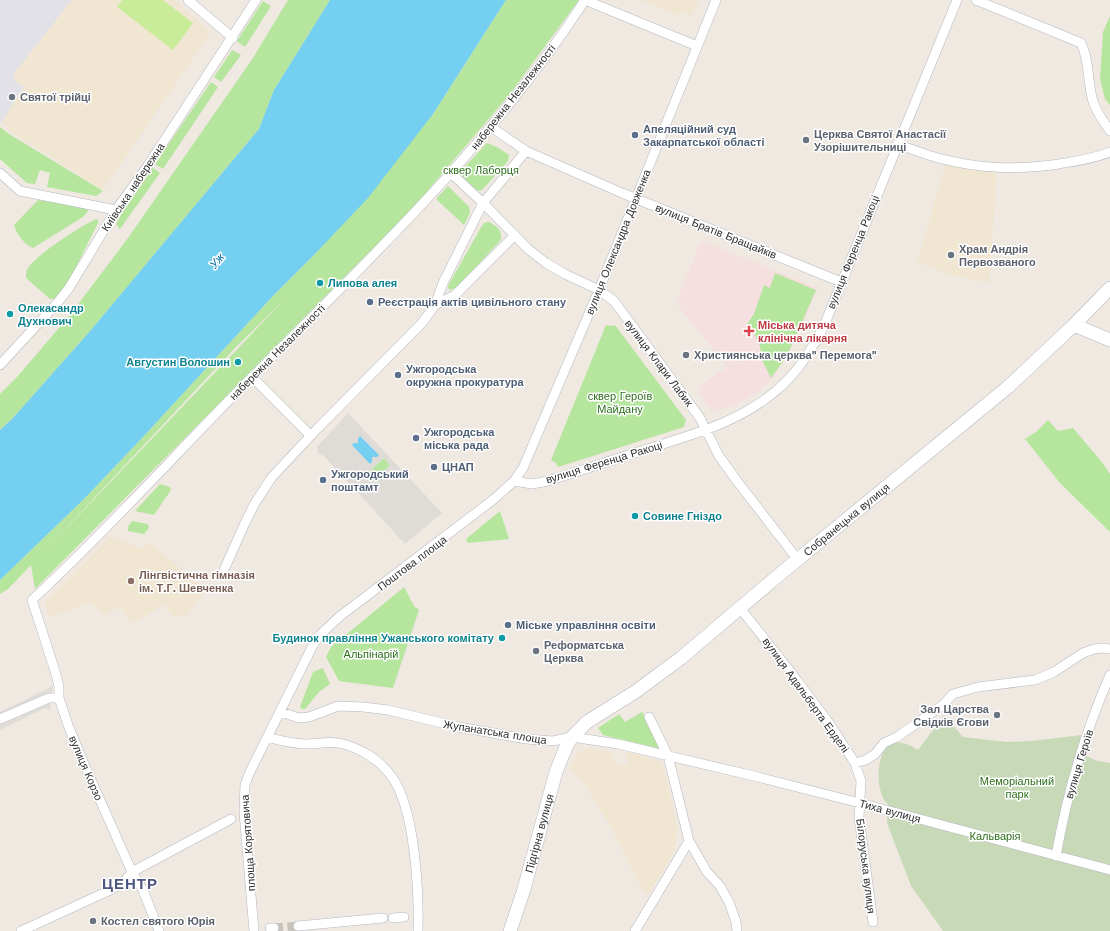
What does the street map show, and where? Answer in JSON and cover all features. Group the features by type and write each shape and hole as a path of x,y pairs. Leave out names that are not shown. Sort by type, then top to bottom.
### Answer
{"main road":[{"name":"Собранецька вулиця","path":"572,737 587,722 635,692 681,658 1008,387 1074,326 1110,288"},
{"path":"1074,326 1110,340"},
{"name":"Підгірна вулиця","path":"510,931 534,855 556,772 566,747 572,737"}],"street":[{"path":"188,0 233,38"},
{"name":"Київська набережна","path":"0,365 69,288 116,210 149,164 233,38 256,0"},
{"path":"585,0 697,46"},
{"name":"набережна Незалежності","path":"32,600 122,512 252,377 355,275 450,174 491,127 564,32 585,0"},
{"name":"вулиця Олександра Довженка","path":"514,482 529,456 599,290 716,0"},
{"name":"вулиця Ференца Ракоці","path":"514,482 532,484 548,480 683,438 738,416 757,405 780,387 799,366 823,328 897,144 958,0"},
{"path":"976,0 1081,43 1086,53 1092,100 1110,131"},
{"path":"224,570 244,525 272,477 310,435 422,323 435,305 443,283 483,203 526,151 491,127"},
{"path":"897,144 937,158 967,165 1006,169 1037,167 1078,161 1110,152"},
{"name":"вулиця Братів Бращайків","path":"526,151 635,198 841,282"},
{"path":"0,173 20,191 116,210"},
{"path":"450,174 483,203"},
{"name":"вулиця Клари Лабик","path":"483,203 528,249 546,263 599,290 614,301 700,418 719,456 798,560"},
{"path":"435,305 455,295 515,235"},
{"path":"252,377 310,435"},
{"name":"Поштова площа","path":"281,712 312,647 320,635 338,617 432,547 514,482"},
{"name":"вулиця Корзо","path":"32,600 59,686 59,698 84,764 132,872 143,890 159,931"},
{"name":"вулиця Адальберта Ерделі","path":"740,608 829,723 855,763 866,760 876,754 884,743 944,705 952,694 968,688 1035,680 1054,672 1083,653 1094,649 1110,649"},
{"name":"вулиця Героїв","path":"1056,856 1061,827 1080,756 1098,703 1110,675"},
{"path":"0,719 49,698 59,698"},
{"name":"Жупанатська площа","path":"281,712 299,718 310,718 338,706 363,706 388,710 459,727 526,739 550,741 572,737 618,744 668,756"},
{"path":"281,712 268,737 305,744 327,742 342,744 368,754 393,778 403,799 410,826 416,869 418,931"},
{"path":"649,717 668,756 689,841 707,872 720,886 729,902 736,922 737,931"},
{"name":"площа Корятовича","path":"254,931 244,812 244,793 249,774 268,737"},
{"name":"Тиха вулиця","path":"668,756 860,803 1110,870"},
{"name":"Білоруська вулиця","path":"855,763 861,781 859,817 873,922"},
{"path":"21,931 106,892 122,883 132,872 232,819"},
{"path":"636,931 689,841"},
{"path":"393,918 404,917"},
{"path":"298,926 383,918"}],"shaded area":[{"path":"0,0 72,0 13,75 16,82 24,87 2,122 0,121"},
{"path":"72,0 174,0 211,32 103,190 11,132 2,122 24,87 16,82 13,75"},
{"path":"640,0 699,0 692,16 682,12 680,16"},
{"path":"946,163 997,172 989,283 951,275 917,262"},
{"name":"Міська дитяча клінічна лікарня","path":"701,241 818,288 797,338 774,377 755,394 745,400 730,407 712,412 699,392 701,385 727,367 676,303"},
{"path":"348,413 442,513 405,544 324,456 318,453 317,447","holes":["384,458 390,465 375,479 369,472"]},
{"name":"Лінгвістична гімназія ім. Т.Г. Шевченка","path":"111,536 141,549 149,542 206,590 186,617 173,617 165,604 132,624 120,606 104,616 91,602 49,617 45,603"},
{"path":"53,686 50,710 45,708 0,730 0,712"},
{"path":"589,748 612,751 616,766 628,764 626,752 662,762 678,828 674,851 649,894 643,891 609,824 583,782 570,768 578,752"}],"green space":[{"path":"122,0 163,0 193,23 173,50 117,7"},
{"path":"288,0 330,0 274,90 259,129 91,330 13,418 0,430 0,394 18,376 70,315 128,238 253,58"},
{"name":"Липова алея","path":"506,0 579,0 510,94 412,209 35,589 31,565 8,589 0,594 0,580 84,499 271,298 314,255 433,114","holes":["285,299 37,559 235,348"]},
{"path":"263,1 271,6 245,47 237,41"},
{"path":"1110,16 1110,105 1105,99 1100,79 1103,32"},
{"path":"232,50 241,55 221,82 214,77"},
{"path":"211,82 218,87 163,169 155,164"},
{"path":"0,127 103,191 96,196 47,187 50,173 40,170 35,184 27,183 0,159"},
{"name":"сквер Лаборця","path":"487,143 499,148 509,155 508,161 483,189 479,191 476,190 459,173"},
{"path":"153,168 160,173 120,229 116,224"},
{"path":"448,186 469,207 470,213 464,225 436,199"},
{"path":"38,200 82,207 86,208 88,211 83,217 33,248 21,239 14,225"},
{"path":"96,219 99,221 66,287 57,297 50,299 26,278 27,269 49,249 70,234"},
{"path":"489,222 495,225 499,230 501,235 500,241 456,288 450,290 448,286 480,229 484,223"},
{"path":"775,273 816,290 787,356 771,378 762,360 760,346 754,333 747,324 754,314 764,285 770,288"},
{"name":"сквер Героїв Майдану","path":"606,325 615,325 686,420 684,427 558,467 556,463 551,460"},
{"path":"1048,420 1058,431 1073,428 1110,474 1110,532 1060,483 1025,439 1036,432"},
{"path":"384,458 390,465 376,479 369,472"},
{"path":"160,484 170,487 171,490 154,515 135,511"},
{"path":"500,511 509,539 468,543 466,539"},
{"path":"132,521 148,524 149,528 144,534 128,531 128,527"},
{"name":"Альпінарій","path":"404,587 414,606 419,610 393,688 339,681 326,657 331,647"},
{"path":"323,668 330,684 319,692 305,709 302,709 300,707 313,672"},
{"path":"642,712 661,749 603,735 598,728 619,714 625,722"},
{"name":"Кальварія","path":"944,715 963,737 1007,742 1032,741 1081,735 1078,752 1097,761 1110,763 1110,931 943,931 911,886 887,823 888,804 883,798 880,790 879,771 880,761 888,746 894,743 901,743 907,744 918,750"}],"water":[{"name":"Уж","path":"330,0 506,0 433,114 368,198 271,298 84,499 0,580 0,430 13,418 91,330 259,129 274,90"},
{"path":"360,436 379,455 377,457 372,457 372,462 370,464 352,445 354,443 358,443"}],"tunnel":[{"path":"274,928 298,926"}],"place":[{"name":"Святої трійці","path":"12,97"},
{"name":"Апеляційний суд Закарпатської області","path":"635,135"},
{"name":"Церква Святої Анастасії Узорішительниці","path":"806,140"},
{"name":"Храм Андрія Первозваного","path":"951,255"},
{"name":"Липова алея","path":"320,283"},
{"name":"Реєстрація актів цивільного стану","path":"370,302"},
{"name":"Олекасандр Духнович","path":"10,314"},
{"name":"Міська дитяча клінічна лікарня","path":"749,331"},
{"name":"Християнська церква\" Перемога\"","path":"686,355"},
{"name":"Августин Волошин","path":"238,362"},
{"name":"Ужгородська окружна прокуратура","path":"398,375"},
{"name":"Ужгородська міська рада","path":"416,438"},
{"name":"ЦНАП","path":"434,467"},
{"name":"Ужгородський поштамт","path":"323,480"},
{"name":"Совине Гніздо","path":"635,516"},
{"name":"Лінгвістична гімназія ім. Т.Г. Шевченка","path":"131,581"},
{"name":"Міське управління освіти","path":"508,625"},
{"name":"Будинок правління Ужанського комітату","path":"502,638"},
{"name":"Реформатська Церква","path":"536,651"},
{"name":"Зал Царства Свідків Єгови","path":"997,715"},
{"name":"Костел святого Юрія","path":"93,921"}],"district":[{"name":"ЦЕНТР","path":"130,884"}],"park label":[{"name":"Меморіальний парк","path":"1017,787"}]}
